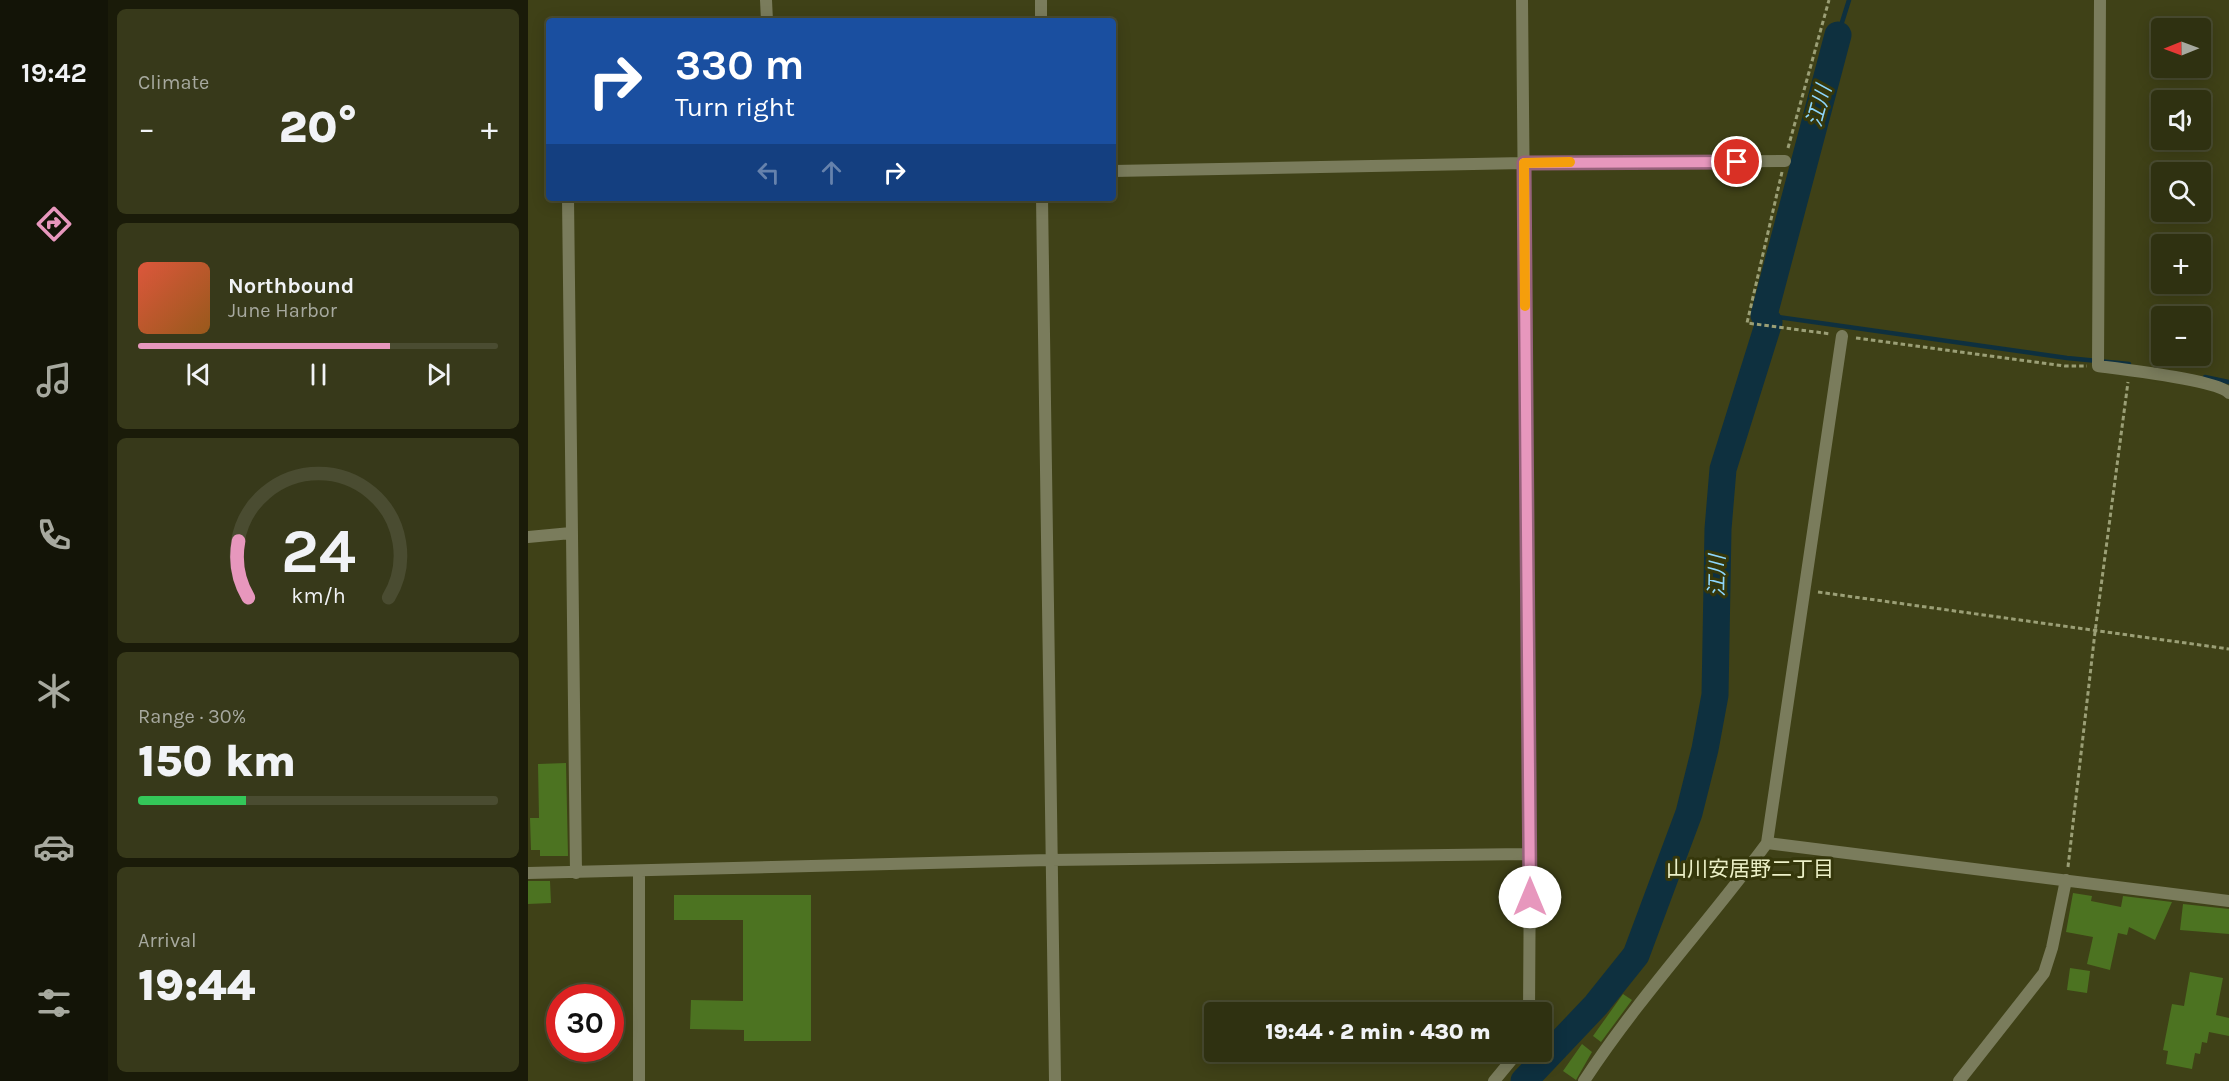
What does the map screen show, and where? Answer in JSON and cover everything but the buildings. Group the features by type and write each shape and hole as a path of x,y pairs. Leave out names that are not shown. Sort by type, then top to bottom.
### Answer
{"street":[{"path":"766,0 766,18"},
{"path":"1041,0 1041,18"},
{"path":"1522,0 1530,854 1529,1002"},
{"path":"2100,0 2098,366 2198,382 2226,390 2229,393"},
{"path":"1116,171 1524,163 1785,161"},
{"path":"568,201 576,873"},
{"path":"1042,201 1055,1081"},
{"path":"1584,1081 1672,961 1767,843 1842,336"},
{"path":"528,537 571,533"},
{"path":"1767,843 2229,901"},
{"path":"528,873 1051,860 1530,854"},
{"path":"639,871 639,1081"},
{"path":"1959,1081 2044,973 2052,948 2066,880"},
{"path":"1494,1081 1510,1062"}],"path":[{"path":"1829,0 1785,161 1747,323 2065,366 2098,366"},
{"path":"2066,880 2129,371"},
{"path":"1805,590 2229,649"}],"waterway":[{"path":"1838,35 1849,0"},
{"name":"江川","path":"1524,1081 1596,1005 1636,955 1689,813 1705,749 1715,695 1718,529 1723,469 1769,322 1764,315 1838,35"},
{"path":"1764,315 2067,358 2129,364"},
{"path":"2205,377 2229,382"}],"slow traffic":[{"path":"1525,306 1524,163 1570,162"}],"district":[{"name":"山川安居野二丁目","path":"1750,869"}],"route":[{"path":"1530,897 1524,163 1737,162"}]}
